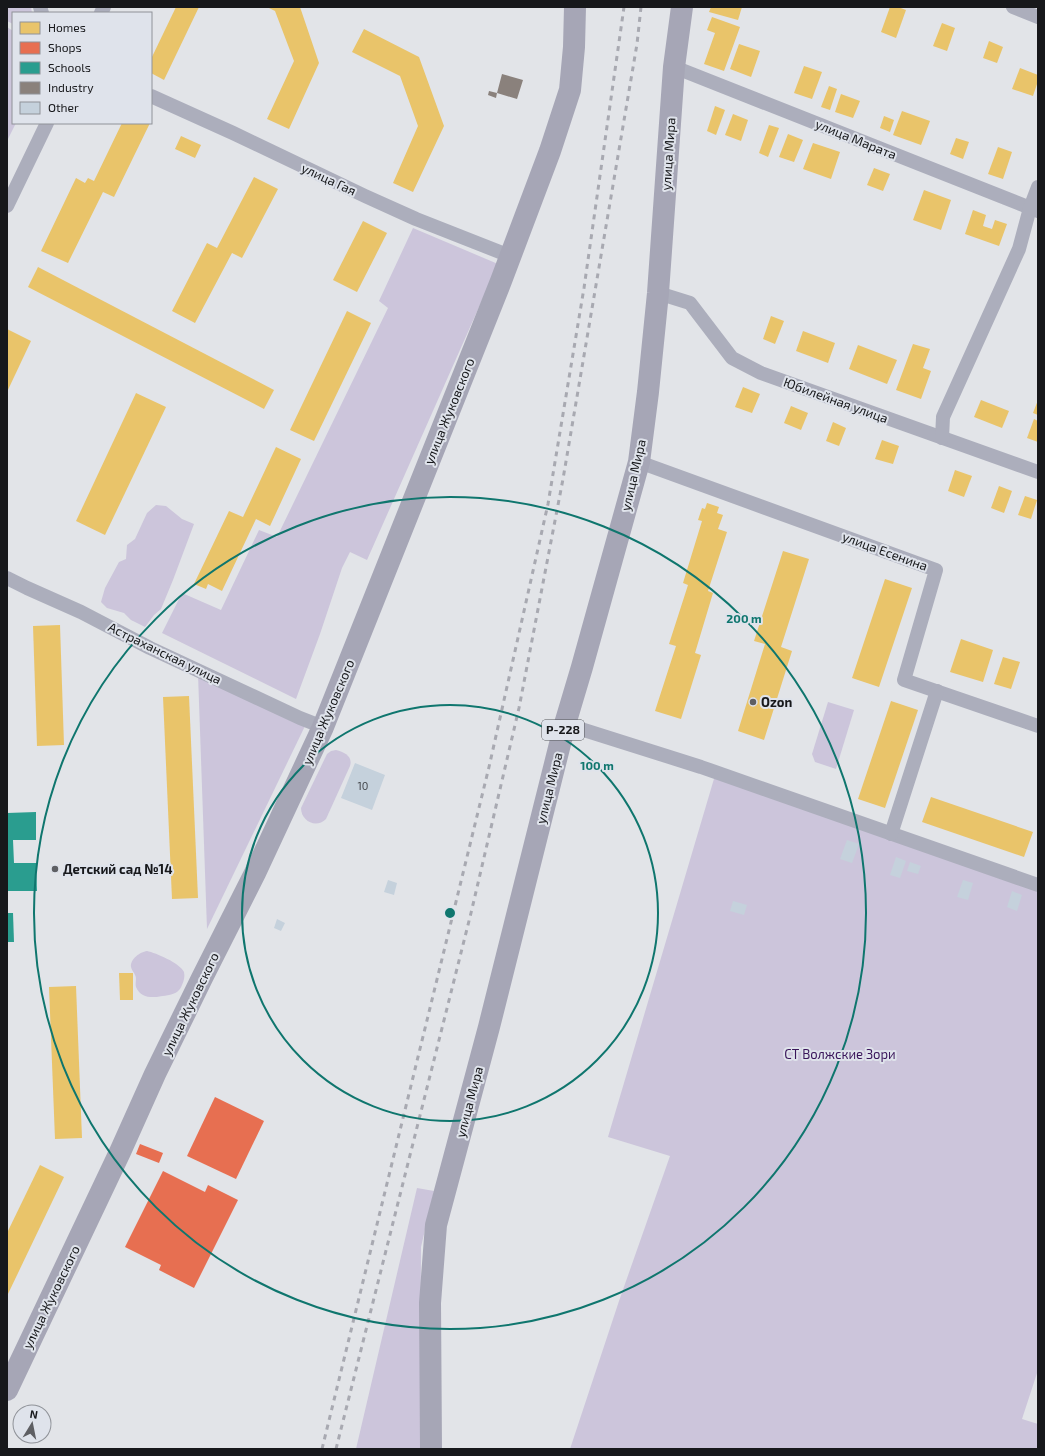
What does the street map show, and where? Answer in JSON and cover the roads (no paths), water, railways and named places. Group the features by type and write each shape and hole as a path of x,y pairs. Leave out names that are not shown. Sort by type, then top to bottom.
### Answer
{"main road":[{"name":"улица Жуковского","path":"7,1390 120,1152 155,1074 256,873 323,727 510,256 550,151 570,90 574,47 575,7"},
{"name":"улица Мира","path":"432,1449 430,1303 436,1225 489,1027 564,724 582,667 639,462 658,293 674,67 682,7"}],"street":[{"path":"1013,7 1038,17"},
{"name":"улица Марата","path":"674,67 1034,209"},
{"name":"улица Гая","path":"152,96 416,219 510,256"},
{"path":"7,206 47,124"},
{"path":"942,438 943,417 1019,249 1034,209 1038,187"},
{"name":"Юбилейная улица","path":"658,293 690,303 732,358 761,373 1038,472"},
{"name":"улица Есенина","path":"639,462 936,570 904,680 1038,726"},
{"name":"Астраханская улица","path":"7,578 81,612 150,648 292,715 323,727"},
{"path":"891,834 937,691"},
{"path":"564,724 701,767 1038,885"}],"railway":[{"path":"322,1449 489,767 548,504 584,288 624,7"},
{"path":"336,1449 471,913 519,708 563,479 637,44 641,7"}],"place":[{"name":"Ozon","path":"753,702"},
{"name":"Детский сад №14","path":"55,869"}],"park label":[{"name":"СТ Волжские Зори","path":"840,1054"}]}
